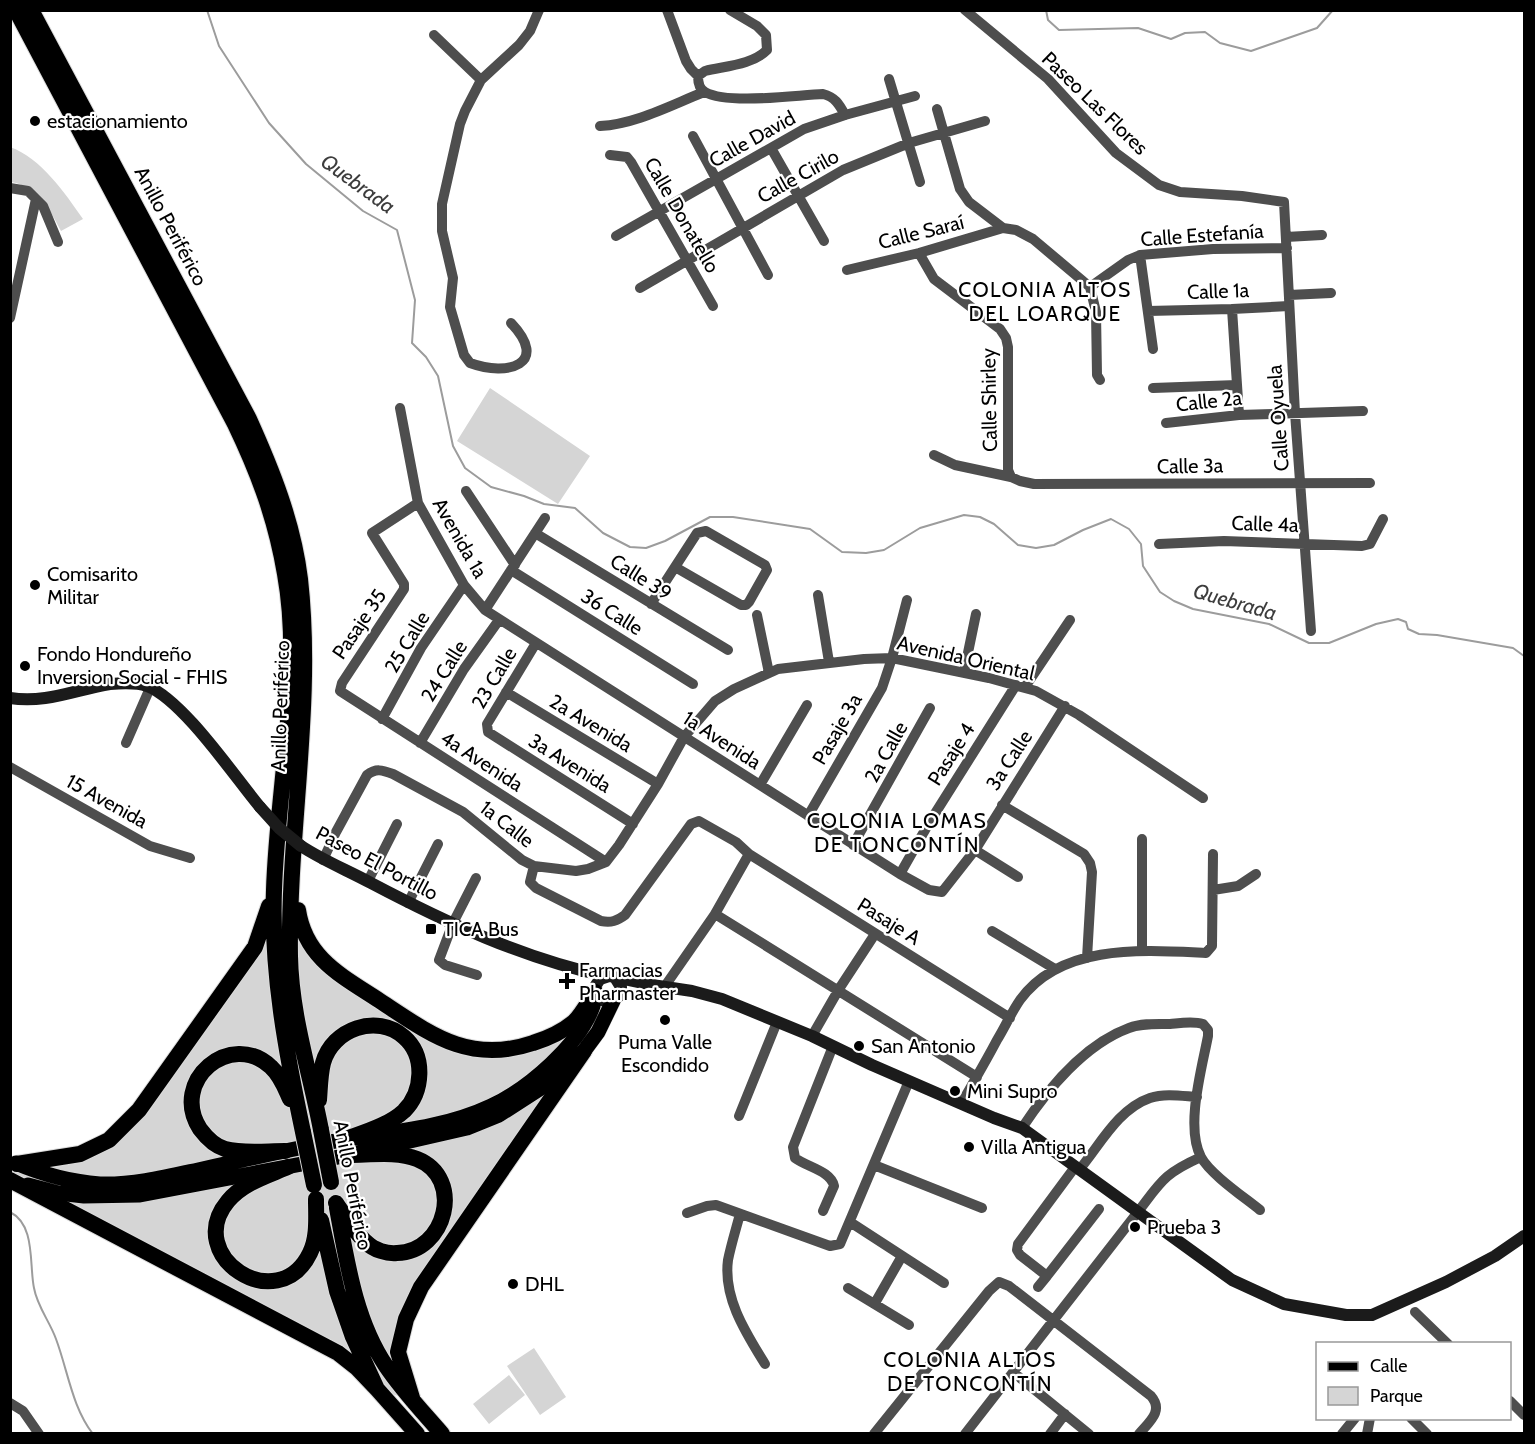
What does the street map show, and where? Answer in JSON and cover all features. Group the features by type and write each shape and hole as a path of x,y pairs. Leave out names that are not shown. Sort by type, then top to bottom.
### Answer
{"highway":[{"name":"Anillo Periférico","path":"16,10 235,424 257,470 273,519 286,576 290,634 287,721 274,891 274,950 279,1003 315,1192 340,1300 353,1337 377,1389 417,1434"},
{"name":"Anillo Periférico","path":"31,10 249,419 270,467 287,515 300,577 304,636 290,955 296,1018 351,1280 367,1329 386,1366 442,1434"},
{"path":"293,873 300,924 305,938 321,959 339,974 450,1043 470,1049 494,1051 520,1047 545,1039 574,1022 596,992"},
{"path":"12,1171 80,1154 109,1140 139,1110 255,947 274,891"},
{"path":"319,1123 322,1064 329,1049 338,1039 349,1031 364,1026 384,1026 404,1036 416,1053 421,1078 414,1098 403,1112 347,1147"},
{"path":"413,1401 398,1352 406,1319 421,1287 584,1051"},
{"path":"286,1159 225,1149 214,1144 204,1134 191,1107 192,1091 198,1077 207,1066 225,1057 247,1055 259,1059 271,1067 281,1080 302,1126"},
{"path":"336,1203 366,1243 390,1254 408,1253 421,1248 433,1237 445,1208 445,1195 441,1180 419,1159 347,1147"},
{"path":"286,1159 245,1186 226,1203 218,1222 217,1242 223,1257 231,1267 257,1281 286,1278 300,1268 310,1253 315,1237 315,1192"},
{"path":"12,1171 338,1353 357,1368 377,1389"}],"main road":[{"path":"10,698 36,700 54,698 111,684 131,683 150,687"},
{"name":"Paseo El Portillo","path":"150,687 167,699 200,731 279,828 323,860 408,903 492,941 570,968 692,991 722,999 812,1036 961,1104 1022,1128 1232,1280 1261,1295 1284,1304 1363,1316 1380,1311 1446,1282 1495,1256 1524,1236"},
{"name":"Paseo El Portillo","path":"570,968 596,992"},
{"path":"12,1171 40,1173 99,1184 144,1181 467,1128 500,1115 555,1079 584,1051 598,1032 621,987 610,977 598,981 591,1013 577,1034 546,1069 501,1101 465,1117 347,1147"},
{"path":"596,992 603,1001 616,999 652,985"}],"street":[{"path":"511,323 524,338 525,355 521,364 515,368 506,369 476,366 470,363 464,355 450,308 453,278 442,231 442,204 460,124 482,80 519,45 530,31 539,10"},
{"path":"667,10 686,61 698,76 699,86 704,92"},
{"path":"698,76 705,71 751,60 768,50 766,35 757,26 730,10"},
{"name":"Paseo Las Flores","path":"965,10 1048,79 1116,153 1159,185 1180,192 1242,196 1284,202"},
{"path":"434,35 482,80"},
{"path":"889,79 920,182"},
{"path":"600,126 638,118 704,92 730,98 823,94 838,102 845,115"},
{"name":"Calle David","path":"616,236 804,129 915,96"},
{"path":"937,109 960,189 969,202 1003,228 1016,230 1033,239 1090,287 1096,312 1097,375 1100,380"},
{"name":"Calle Cirilo","path":"640,288 843,170 909,143 985,121"},
{"path":"693,136 768,275"},
{"path":"771,148 824,241"},
{"name":"Calle Donatello","path":"610,155 627,157 713,306"},
{"path":"10,188 28,191 43,206 58,242"},
{"path":"10,318 36,199"},
{"name":"Calle Oyuela","path":"1284,202 1295,413 1311,631"},
{"name":"Calle Saraí","path":"847,270 919,253 1003,228"},
{"name":"Calle Estefanía","path":"1090,287 1128,260 1140,255 1287,242 1322,235"},
{"name":"Calle Shirley","path":"919,253 934,279 1000,329 1006,338 1009,362 1008,470 1011,477"},
{"path":"1140,255 1153,349"},
{"name":"Calle 1a","path":"1148,311 1232,309 1331,293"},
{"path":"1232,309 1239,415"},
{"path":"1153,388 1237,385"},
{"name":"Avenida 1a","path":"400,408 418,503 464,585 485,610"},
{"name":"Calle 2a","path":"1166,423 1239,415 1363,411"},
{"name":"Calle 3a","path":"934,455 954,465 1034,484 1370,483"},
{"path":"466,491 513,567"},
{"name":"Pasaje 35","path":"340,691 342,683 405,589 372,533 418,503"},
{"path":"485,610 545,518"},
{"name":"Calle 4a","path":"1159,544 1224,541 1362,546 1370,544 1383,519"},
{"path":"651,604 697,533 706,531 765,565 765,575 746,605 741,605 675,567"},
{"name":"Calle 39","path":"536,533 728,650"},
{"name":"36 Calle","path":"513,567 693,684"},
{"name":"25 Calle","path":"382,719 421,648 464,585"},
{"path":"818,595 829,662"},
{"name":"Pasaje 3a","path":"808,816 882,688 907,600"},
{"name":"1a Avenida","path":"485,610 853,845 929,890 942,892"},
{"path":"964,672 976,614"},
{"path":"758,615 769,673"},
{"name":"24 Calle","path":"420,743 464,669 499,620"},
{"name":"Pasaje 4","path":"900,874 929,823 1021,686 1070,620"},
{"name":"23 Calle","path":"488,732 487,724 536,643"},
{"name":"Avenida Oriental","path":"606,862 658,784 684,736 715,701 734,689 778,669 829,662 892,658 1021,686 1065,706 1203,798"},
{"path":"126,743 150,687"},
{"name":"4a Avenida","path":"340,691 606,862"},
{"name":"2a Avenida","path":"506,693 658,784"},
{"path":"759,786 807,705"},
{"name":"3a Calle","path":"942,892 975,850 1065,706"},
{"name":"2a Calle","path":"853,845 930,708"},
{"name":"3a Avenida","path":"488,732 633,824"},
{"name":"15 Avenida","path":"10,767 150,846 190,858"},
{"name":"1a Calle","path":"323,860 367,775 373,770 393,774 463,812 522,860 534,866 530,882 536,888 609,923 625,915 694,821 699,821 736,842 749,854"},
{"path":"1002,805 1084,854 1090,862 1092,886 1087,958"},
{"path":"368,881 397,824"},
{"path":"1142,839 1142,950"},
{"path":"408,903 438,844"},
{"path":"975,850 1018,877"},
{"path":"665,986 715,914 749,854"},
{"name":"Pasaje A","path":"749,854 1010,1018"},
{"path":"961,1104 1020,1000 1055,969 1087,958 1142,950 1206,953 1210,951 1212,946 1213,854"},
{"path":"534,866 576,871 606,862"},
{"path":"1212,890 1238,886 1256,874"},
{"path":"476,878 453,923 439,960 445,965 477,975"},
{"path":"715,914 839,989 977,1077"},
{"path":"992,931 1055,969"},
{"path":"812,1036 875,934"},
{"path":"739,1116 777,1022"},
{"path":"1022,1128 1065,1074 1091,1048 1112,1035 1131,1027 1198,1023 1206,1026 1208,1036 1197,1097 1195,1134 1201,1157 1221,1179 1260,1210"},
{"path":"823,1211 834,1186 833,1181 829,1176 795,1158 793,1147 833,1046"},
{"path":"687,1213 707,1206 716,1206 834,1246 843,1242 909,1081"},
{"path":"1047,1276 1020,1255 1017,1250 1018,1244 1077,1168 1122,1116 1136,1105 1152,1098 1197,1097"},
{"path":"964,1434 1159,1182 1168,1174 1201,1157"},
{"path":"874,1165 982,1208"},
{"path":"1038,1287 1099,1209"},
{"path":"740,1214 729,1259 730,1291 744,1329 765,1365"},
{"path":"850,1222 944,1283"},
{"path":"875,1303 902,1256"},
{"path":"874,1434 999,1282 1009,1286 1154,1400 1157,1409 1155,1414 1139,1434"},
{"path":"848,1288 909,1325"},
{"path":"1415,1312 1446,1342"},
{"path":"1013,1372 1089,1434"},
{"path":"10,1403 23,1411 39,1434"},
{"path":"1511,1403 1524,1415"},
{"path":"1050,1434 1065,1414"},
{"path":"1342,1434 1355,1420"},
{"path":"1412,1420 1427,1434"}],"green space":[{"path":"10,147 32,159 42,168 83,219 61,231 47,207 36,194 11,182"},
{"path":"490,388 590,456 558,504 457,441"},
{"path":"293,873 300,924 321,959 470,1049 545,1039 597,995 613,1001 421,1287 398,1352 413,1401 377,1389 357,1368 11,1180 11,1171 17,1164 109,1140 255,947 274,891"},
{"path":"534,1348 566,1397 540,1415 507,1366"},
{"path":"509,1375 525,1395 489,1424 473,1404"}],"waterway":[{"name":"Quebrada","path":"207,10 219,46 269,123 306,164 363,211 397,230 415,300 412,343 426,357 438,376 453,446 465,468 491,487 544,504 575,508 603,533 630,547 646,548 665,541 710,517 733,517 810,529 842,552 866,553 884,550 920,528 964,515 980,517 994,524 1018,545 1036,548 1054,545 1111,519 1129,529 1141,544 1143,566 1160,592 1193,609 1269,624 1309,643 1329,643 1376,624 1398,619 1406,622 1408,629 1419,634 1513,648 1524,656"},
{"name":"Quebrada","path":"1046,10 1048,20 1059,30 1138,28 1171,39 1185,33 1205,32 1220,43 1251,51 1317,28 1333,10"},
{"path":"10,1212 18,1218 28,1236 36,1295 56,1339 80,1412 93,1434"}],"place":[{"name":"estacionamiento","path":"35,121"},
{"name":"Comisarito Militar","path":"35,585"},
{"name":"Fondo Hondureño Inversion Social - FHIS","path":"25,666"},
{"name":"TICA Bus","path":"431,929"},
{"name":"Farmacias Pharmaster","path":"567,981"},
{"name":"Puma Valle Escondido","path":"665,1020"},
{"name":"San Antonio","path":"859,1046"},
{"name":"Mini Supro","path":"955,1091"},
{"name":"Villa Antigua","path":"969,1147"},
{"name":"Prueba 3","path":"1135,1227"},
{"name":"DHL","path":"513,1284"}],"district":[{"name":"COLONIA ALTOS DEL LOARQUE","path":"1045,302"},
{"name":"COLONIA LOMAS DE TONCONTÍN","path":"897,833"},
{"name":"COLONIA ALTOS DE TONCONTÍN","path":"970,1372"}]}
